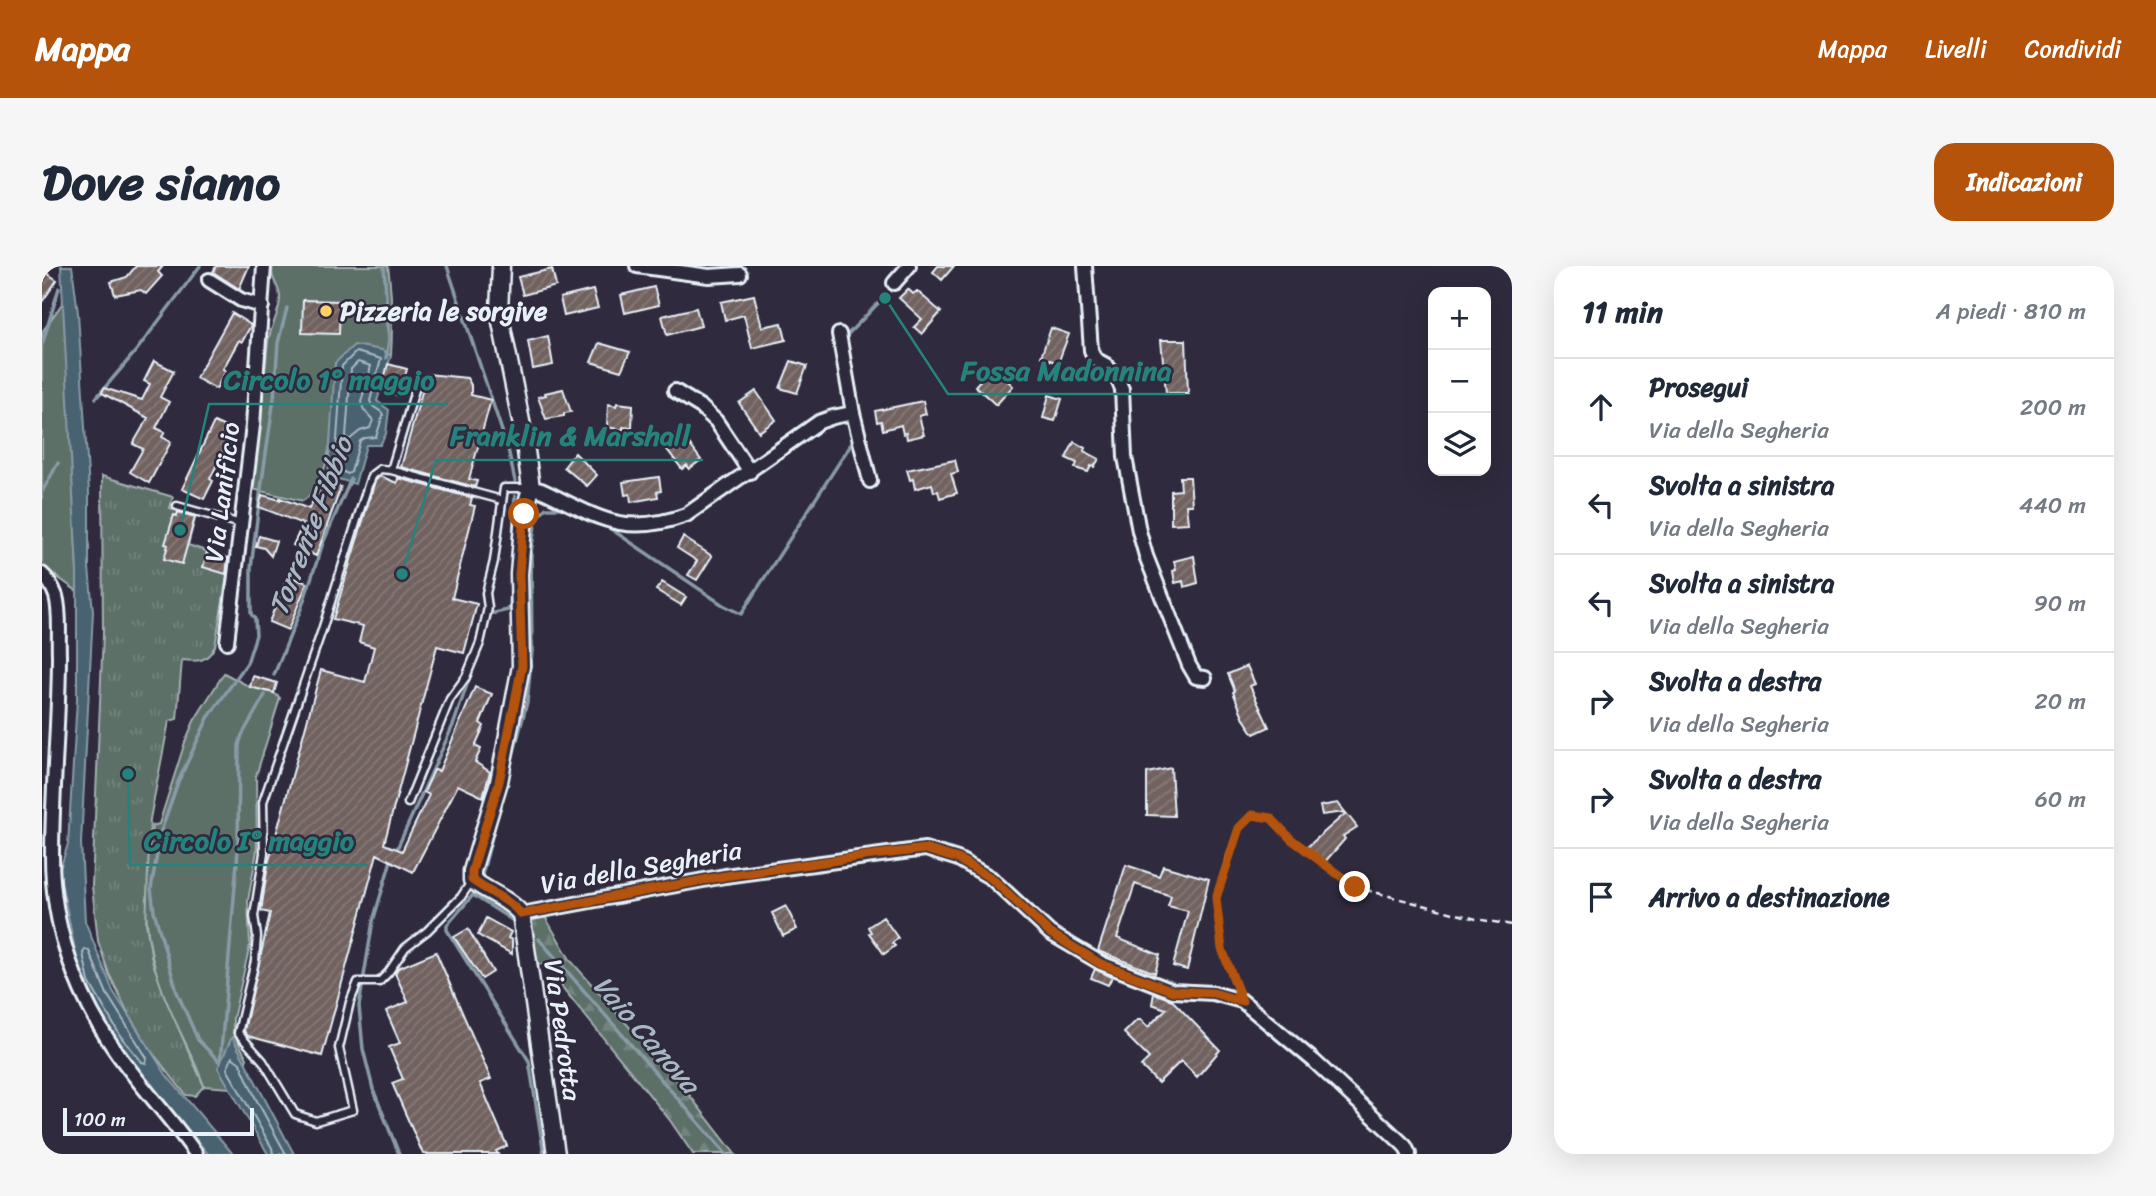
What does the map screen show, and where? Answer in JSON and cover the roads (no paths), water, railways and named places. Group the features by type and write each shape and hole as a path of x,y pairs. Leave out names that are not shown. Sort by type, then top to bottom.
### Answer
{"street":[{"name":"Via Lanificio","path":"227,642 253,425 264,266"},
{"path":"472,880 472,871 499,782 522,666 519,574 524,514 531,488 524,436 499,312 501,266"},
{"path":"637,266 709,276 740,274"},
{"path":"894,283 909,266"},
{"path":"1085,266 1091,350 1095,359 1106,365 1116,376 1122,389 1125,457 1146,556 1189,665 1196,677 1205,678"},
{"path":"209,280 241,300 262,306"},
{"path":"839,334 853,413 870,481"},
{"path":"675,391 701,407 716,421 750,472"},
{"path":"531,488 541,490 607,523 636,527 663,523 685,515 819,422 833,416 853,413"},
{"path":"42,574 48,579 56,597 58,627 59,679 52,854 53,890 58,923 93,1017 196,1154"},
{"name":"Via della Segheria","path":"472,880 489,893 514,905 521,914 725,876 925,849 958,859 991,878 1050,933 1101,964 1173,991 1213,993 1242,1001 1314,1061 1405,1146 1409,1154"},
{"name":"Via Pedrotta","path":"521,914 556,1154"}],"lane":[{"path":"391,470 418,380"},
{"path":"472,880 461,897 405,948 379,982 359,982 350,1002 339,1048 353,1110 316,1121 295,1114 263,1061 238,1033 255,961 257,936 254,915 264,853 263,802 372,475 380,469 391,470 502,500"},
{"path":"408,803 450,699 466,677 480,643 488,608 486,593 494,561 504,488 531,488"},
{"path":"177,506 241,524"}],"water":[{"path":"61,266 72,266 78,313 89,492 89,567 93,612 81,843 85,921 113,991 167,1076 233,1154 208,1154 115,1041 82,984 59,872 68,844 77,700 77,571"},
{"path":"354,345 382,350 391,356 377,401 389,410 386,434 380,445 366,445 355,484 328,476 335,363"},
{"path":"232,1037 294,1154 268,1154 218,1068"}],"waterway":[{"path":"96,398 136,351 200,266"},
{"name":"Torrente Fibbio","path":"384,266 389,339 386,358"},
{"path":"447,266 508,449 515,481"},
{"path":"844,342 848,334 895,286"},
{"path":"42,345 59,288"},
{"path":"220,1062 198,1040 177,992 154,911 151,889 161,831 178,782 208,718 247,663 256,635 255,619 251,614 251,568 274,398 278,343 287,308"},
{"path":"482,875 527,702 532,651 531,553 536,518 546,508 564,508 593,523 608,527 723,605 741,614 855,438"},
{"path":"42,492 58,463"},
{"name":"Torrente Fibbio","path":"274,675 302,606 323,543 351,479"},
{"path":"489,617 490,614 508,610 510,606 515,496"},
{"path":"396,851 454,723 474,664"},
{"name":"Torrente Fibbio","path":"220,1063 238,850 239,745 265,695"},
{"path":"392,857 373,921 359,1006 363,1049 373,1089 399,1154"},
{"path":"474,890 473,895 447,925 447,930 529,1061 544,1154"},
{"name":"Vaio Canova","path":"473,895 512,920"},
{"name":"Vaio Canova","path":"539,939 726,1154"}],"place":[{"name":"Fossa Madonnina","path":"885,298"},
{"name":"Pizzeria le sorgive","path":"326,311"},
{"name":"Circolo 1° maggio","path":"180,530"},
{"name":"Franklin & Marshall","path":"402,574"},
{"name":"Circolo I° maggio","path":"128,774"}]}
